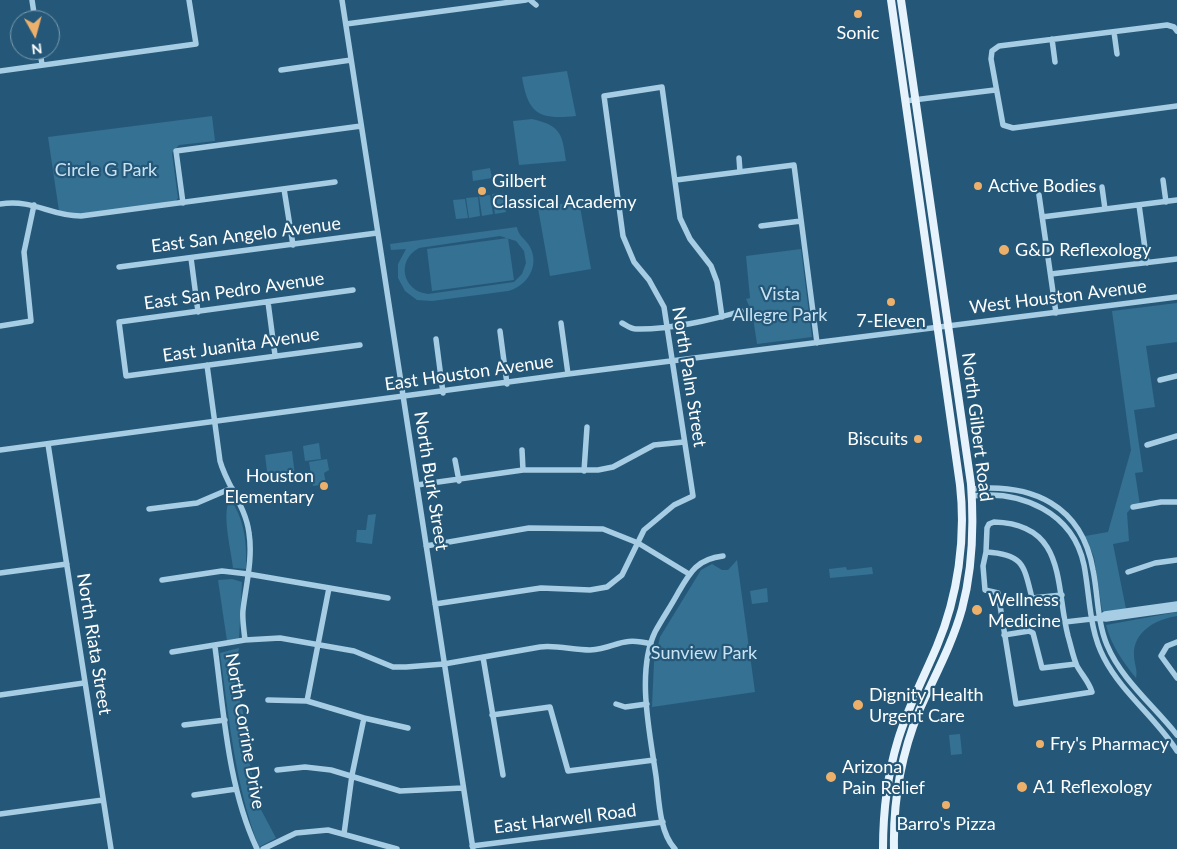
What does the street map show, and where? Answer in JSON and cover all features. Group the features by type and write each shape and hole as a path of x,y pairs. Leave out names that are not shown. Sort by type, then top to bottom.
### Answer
{"main road":[{"name":"North Gilbert Road","path":"890,0 914,161 972,492 972,554 962,609 944,657 914,726 901,770 895,818 894,849"},
{"name":"North Gilbert Road","path":"882,849 883,817 889,774 897,741 947,619 959,561 962,522 924,159 901,0"},
{"path":"914,161 924,159"},
{"path":"883,817 895,818"}],"street":[{"path":"0,71 196,44 189,0"},
{"name":"North Burk Street","path":"342,0 472,848"},
{"path":"346,24 528,0 536,5"},
{"path":"1177,32 1174,27 1167,25 999,46 992,51 991,59 1002,125 1013,128 1177,106"},
{"path":"1114,32 1117,54"},
{"path":"1052,39 1055,62"},
{"path":"41,60 42,65"},
{"path":"281,70 351,60"},
{"name":"North Palm Street","path":"638,543 644,530 674,505 693,496 664,306 634,262 625,243 604,96 662,88 676,180"},
{"path":"905,102 995,90"},
{"path":"183,202 176,151 361,126"},
{"path":"739,158 740,172"},
{"path":"722,317 717,282 711,266 684,229 680,218 676,180 794,165 818,343"},
{"path":"1163,180 1166,202"},
{"path":"0,204 18,201 61,215 82,216 335,182"},
{"path":"1102,187 1105,209"},
{"path":"284,189 293,245"},
{"path":"1039,195 1056,313"},
{"path":"1042,217 1177,200"},
{"path":"0,326 31,321 24,252 34,205"},
{"path":"1139,205 1147,263"},
{"path":"761,226 801,221"},
{"name":"East San Angelo Avenue","path":"119,267 377,233"},
{"path":"191,258 198,312"},
{"path":"1051,274 1177,259"},
{"name":"East San Pedro Avenue","path":"126,376 119,322 353,290"},
{"name":"West Houston Avenue","path":"942,326 1177,297"},
{"path":"268,302 275,355"},
{"path":"622,323 634,329 667,326 722,317 742,311"},
{"path":"561,323 568,374"},
{"name":"East Houston Avenue","path":"0,450 942,326"},
{"path":"500,331 507,384"},
{"path":"436,339 443,392"},
{"name":"East Juanita Avenue","path":"126,376 360,345"},
{"name":"North Corrine Drive","path":"207,365 220,462 244,514 249,533 248,574 242,612 245,640"},
{"path":"1160,380 1177,376"},
{"path":"584,471 587,427"},
{"path":"1147,445 1177,436"},
{"path":"417,485 459,481 523,470 584,471 613,467 654,445 684,442"},
{"name":"North Riata Street","path":"48,444 111,849"},
{"path":"522,450 523,470"},
{"path":"455,460 459,481"},
{"path":"972,492 999,487 1023,490 1043,498 1069,518 1081,534 1089,552 1106,642 1120,668 1177,735"},
{"path":"149,509 197,503 232,488"},
{"path":"972,492 1018,498 1037,505 1052,514 1071,536 1082,559 1098,648 1110,669 1177,751"},
{"path":"1132,507 1161,502 1177,502"},
{"path":"1008,522 1024,526 1040,538 1052,558 1062,595 1065,622 1076,664 1092,692 1016,704 998,593 985,590 982,580 986,552 989,524 1008,522"},
{"path":"426,546 541,527 603,530 638,543 689,574"},
{"path":"435,604 541,588 590,590 607,587 622,575 638,543"},
{"path":"986,552 1001,553 1019,561 1028,574 1032,598 1042,599 1062,595"},
{"path":"675,849 669,843 662,822 646,704 646,684 651,644 655,633 689,574 709,557 723,556"},
{"path":"1128,572 1155,563 1177,560"},
{"path":"0,573 67,564"},
{"path":"162,580 222,571 388,598"},
{"path":"307,701 329,588"},
{"path":"1100,618 1104,614 1177,604"},
{"path":"1065,622 1092,618 1106,620 1177,609"},
{"path":"1004,635 1029,631 1033,633 1042,668 1076,664"},
{"path":"172,652 215,647 245,640 280,638 354,651 393,667 444,664 540,647 599,649 623,641 634,640 651,644"},
{"path":"1177,642 1168,646 1161,656 1177,678"},
{"name":"North Corrine Drive","path":"215,647 236,789 247,829 257,849"},
{"path":"483,657 503,775"},
{"path":"0,695 84,683"},
{"path":"268,700 307,701 364,718 408,728"},
{"path":"616,704 625,707 646,704"},
{"path":"492,715 550,707 568,771 654,760"},
{"path":"344,834 352,775 364,718"},
{"path":"184,725 225,720"},
{"path":"277,770 305,767 352,775 400,791 417,792 464,788"},
{"path":"194,794 236,789"},
{"path":"0,814 103,800"},
{"name":"East Harwell Road","path":"472,848 662,822"},
{"path":"263,849 296,834 313,830 328,830 369,843 398,849"}],"green space":[{"path":"567,71 576,116 553,117 537,112 528,99 522,77"},
{"name":"Circle G Park","path":"212,116 215,141 179,145 172,153 178,198 175,202 80,214 59,211 48,137"},
{"path":"532,119 549,125 558,132 563,144 566,161 519,165 513,121"},
{"path":"490,168 492,178 473,181 472,171"},
{"path":"503,193 506,212 495,214 492,194"},
{"path":"490,195 493,214 482,216 479,196"},
{"path":"478,197 480,216 469,218 466,198"},
{"path":"465,199 468,218 456,219 453,200"},
{"path":"579,201 591,269 550,276 538,208"},
{"path":"517,227 533,254 532,268 530,274 521,285 508,291 432,301 417,300 405,291 398,278 398,264 406,249 391,250 390,244","holes":["500,236 516,241 524,251 526,263 522,274 514,282 428,294 419,292 412,287 405,274 407,260 419,248"]},
{"path":"508,238 514,280 432,291 427,249"},
{"name":"Vista Allegre Park","path":"801,249 812,337 757,344 753,317 750,314 751,310 746,299 750,298 746,256"},
{"path":"1177,303 1177,342 1146,346 1155,407 1134,410 1143,472 1135,473 1140,505 1132,507 1127,513 1129,541 1113,544 1126,609 1104,612 1102,610 1094,557 1085,536 1108,532 1131,450 1112,311"},
{"path":"319,443 321,459 305,461 303,446"},
{"path":"292,451 295,476 268,479 265,455"},
{"path":"327,459 329,470 324,473 326,484 313,486 309,462"},
{"path":"231,500 236,508 244,533 246,569 233,568 227,532 227,512"},
{"path":"376,514 372,544 356,542 357,530 366,530 368,515"},
{"name":"Sunview Park","path":"737,560 755,692 652,707 654,662 660,637 701,570 712,564 722,570 728,570"},
{"path":"846,567 847,570 872,567 873,574 830,578 829,569"},
{"path":"232,579 242,582 239,639 227,641 218,580"},
{"path":"767,588 768,602 752,604 750,591"},
{"path":"1177,612 1177,616 1154,623 1137,639 1134,655 1137,672 1136,678 1118,653 1106,625"},
{"path":"239,648 234,678 244,716 250,765 259,806 276,838 259,847 238,776 220,653"},
{"path":"960,734 962,754 951,755 949,735"}],"place":[{"name":"Sonic","path":"858,14"},
{"name":"Active Bodies","path":"978,186"},
{"name":"Gilbert Classical Academy","path":"482,191"},
{"name":"G&D Reflexology","path":"1004,250"},
{"name":"7-Eleven","path":"891,302"},
{"name":"Biscuits","path":"918,439"},
{"name":"Houston Elementary","path":"324,486"},
{"name":"Wellness Medicine","path":"977,610"},
{"name":"Dignity Health Urgent Care","path":"858,705"},
{"name":"Fry's Pharmacy","path":"1040,744"},
{"name":"Arizona Pain Relief","path":"831,777"},
{"name":"A1 Reflexology","path":"1022,787"},
{"name":"Barro's Pizza","path":"946,805"}]}
